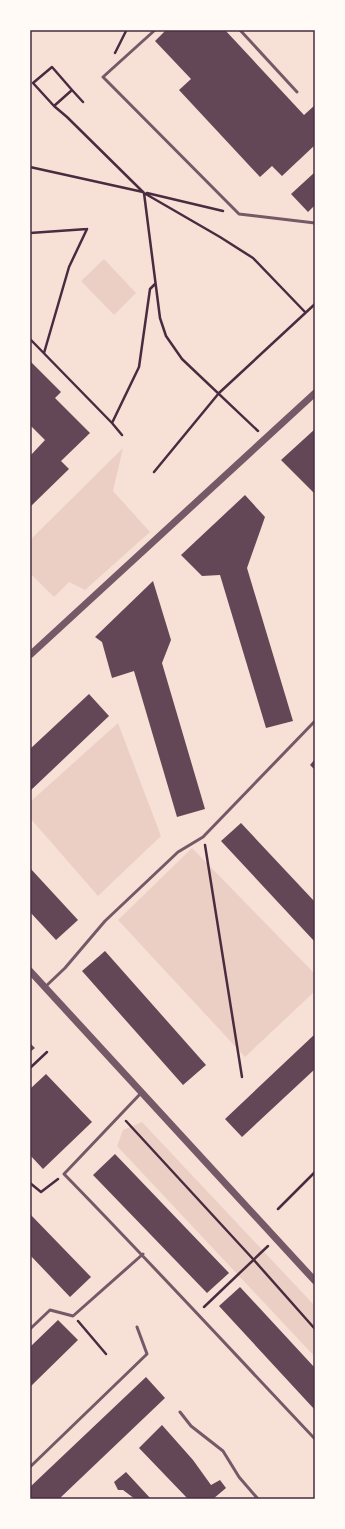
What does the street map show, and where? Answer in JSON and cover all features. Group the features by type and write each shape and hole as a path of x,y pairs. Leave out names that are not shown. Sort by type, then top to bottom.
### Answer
{"street":[{"path":"30,655 315,393"},
{"path":"30,971 315,1281"}],"lane":[{"path":"155,30 102,77 238,214 315,223"},
{"path":"240,30 298,92"},
{"path":"45,987 65,968 105,921 178,852 203,837 315,721"},
{"path":"142,1092 64,1174 143,1254 197,1314 315,1439"},
{"path":"30,1329 50,1310 73,1316 143,1254"},
{"path":"30,1467 147,1354 137,1327"},
{"path":"180,1412 191,1426 223,1452 239,1477 258,1499"}],"path":[{"path":"83,102 52,67 33,83 54,106 144,193 253,258 305,312"},
{"path":"54,106 72,90"},
{"path":"30,166 238,214"},
{"path":"144,193 160,318 166,336 182,359 218,392 265,439"},
{"path":"30,234 88,229 69,267 44,353"},
{"path":"112,423 139,367 150,289 156,284"},
{"path":"154,472 218,392 315,304"},
{"path":"30,339 122,435"},
{"path":"203,837 242,1077"},
{"path":"30,1068 48,1052"},
{"path":"120,1115 253,1259 315,1329"},
{"path":"278,1209 315,1172"},
{"path":"30,1183 41,1192 64,1174"},
{"path":"197,1314 253,1259 276,1239"},
{"path":"73,1316 106,1354"}],"shaded area":[{"path":"104,259 136,293 114,315 81,281"},
{"path":"123,448 113,491 150,532 85,590 69,582 54,597 30,573 30,540"},
{"path":"118,723 161,836 98,896 30,818 30,802"},
{"path":"192,848 315,974 315,991 245,1057 118,920"},
{"path":"142,1122 315,1306 315,1357 117,1146 123,1130"}],"building":[{"path":"166,30 225,30 304,115 315,105 315,145 282,176 272,166 260,177 179,90 191,79 155,41"},
{"path":"315,172 315,205 308,212 291,194"},
{"path":"30,361 61,392 55,398 90,433 61,461 69,469 30,507 30,456 45,440 30,425"},
{"path":"315,429 315,494 281,460"},
{"path":"245,495 265,517 247,568 293,721 266,728 220,575 202,576 181,555"},
{"path":"153,581 171,640 162,663 205,809 177,817 134,671 112,678 102,642 95,637"},
{"path":"89,694 109,716 30,791 30,749"},
{"path":"315,759 315,770 310,765"},
{"path":"241,823 315,902 315,942 221,841"},
{"path":"30,868 78,920 56,940 30,912"},
{"path":"105,951 206,1065 183,1085 82,971"},
{"path":"315,1034 315,1069 242,1137 225,1119"},
{"path":"30,1043 35,1048 30,1052"},
{"path":"46,1074 92,1122 43,1169 30,1155 30,1089"},
{"path":"115,1154 229,1273 207,1293 93,1175"},
{"path":"30,1214 91,1277 70,1297 30,1255"},
{"path":"240,1287 315,1368 315,1410 219,1306"},
{"path":"58,1320 78,1340 30,1387 30,1347"},
{"path":"146,1377 165,1398 59,1499 33,1499 30,1496 30,1487"},
{"path":"162,1425 193,1460 211,1485 220,1480 226,1488 213,1499 188,1499 139,1448"},
{"path":"126,1472 151,1499 135,1499 123,1490 118,1490 114,1482"}]}
